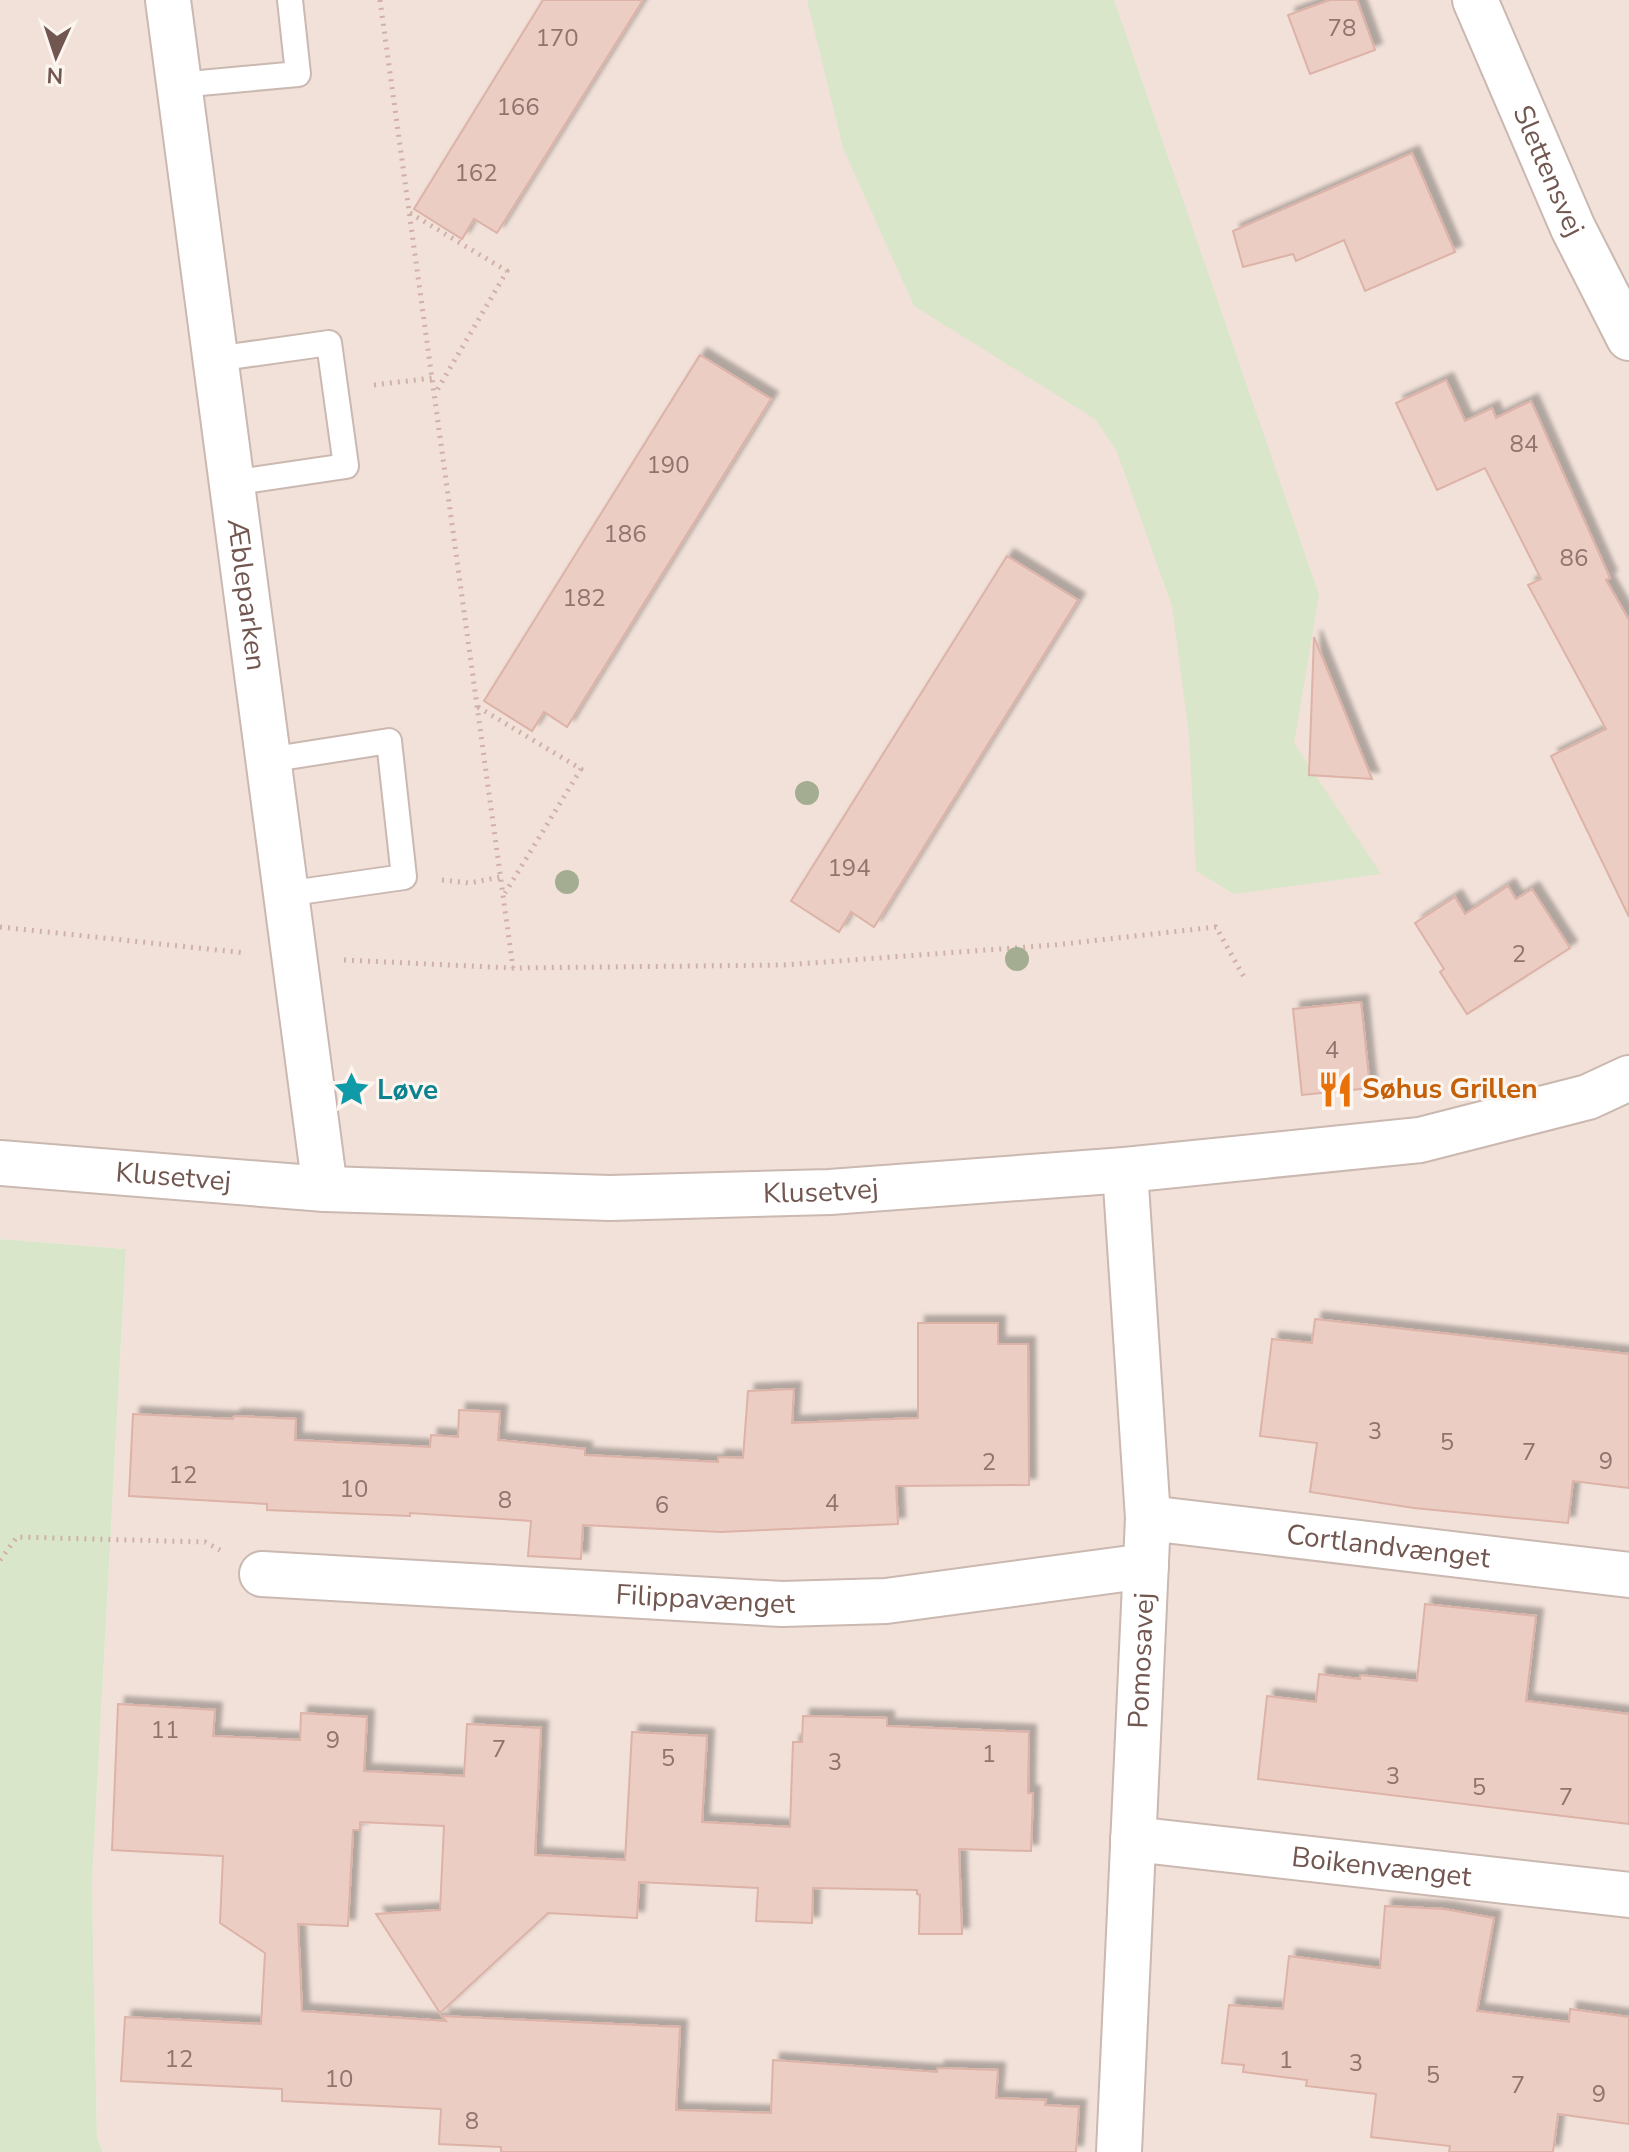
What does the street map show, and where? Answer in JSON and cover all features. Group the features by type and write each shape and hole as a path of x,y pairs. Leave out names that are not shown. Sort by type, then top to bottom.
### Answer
{"street":[{"name":"Æbleparken","path":"168,0 325,1189"},
{"name":"Slettensvej","path":"1475,0 1573,228 1629,338"},
{"name":"Klusetvej","path":"0,1163 325,1189 610,1198 830,1192 1125,1170 1420,1140 1588,1097 1629,1078"},
{"name":"Pomosavej","path":"1120,2152 1148,1518 1125,1170"},
{"name":"Cortlandvænget","path":"1148,1518 1629,1575"},
{"name":"Filippavænget","path":"262,1574 782,1604 886,1601 1146,1566"},
{"name":"Boikenvænget","path":"1133,1839 1629,1895"}],"lane":[{"path":"179,85 298,74 290,0"},
{"path":"215,359 329,343 346,466 231,483"},
{"path":"268,760 389,741 404,877 285,894"}],"path":[{"path":"380,0 513,968"},
{"path":"409,212 507,271 434,394"},
{"path":"335,390 432,378"},
{"path":"478,706 581,769 504,895"},
{"path":"404,877 469,883 501,877"},
{"path":"0,927 294,958 513,968 784,965 1054,945 1216,927 1244,977"},
{"path":"0,1560 17,1537 205,1542 262,1574"}],"shaded area":[{"path":"0,0 1629,0 1629,2152 103,2152 97,2137 92,1883 126,1249 0,1239"}],"green space":[{"path":"807,0 1114,0 1319,595 1294,743 1381,874 1234,894 1196,871 1189,734 1172,606 1117,452 1095,419 914,306 843,148"},
{"path":"0,1239 126,1249 92,1883 97,2137 103,2152 0,2152"}],"building":[{"path":"543,0 643,0 497,233 474,219 462,239 414,209"},
{"path":"1330,0 1357,0 1375,50 1310,74 1288,15"},
{"path":"1412,153 1455,252 1365,291 1344,240 1296,261 1293,254 1243,267 1233,231"},
{"path":"700,355 771,399 567,727 544,712 532,731 484,701"},
{"path":"1446,380 1465,421 1492,408 1496,418 1531,401 1610,578 1606,580 1629,620 1629,917 1551,756 1606,729 1528,585 1541,579 1485,468 1437,490 1396,403"},
{"path":"1007,556 1078,600 874,927 851,912 839,932 791,901"},
{"path":"1314,637 1372,779 1309,775"},
{"path":"1508,886 1516,899 1532,889 1570,948 1467,1014 1440,972 1444,969 1415,923 1455,897 1465,914"},
{"path":"1361,1002 1370,1088 1302,1095 1293,1009"},
{"path":"1315,1319 1629,1354 1629,1488 1573,1481 1568,1523 1414,1508 1310,1492 1317,1443 1260,1436 1272,1339 1312,1343"},
{"path":"918,1323 998,1323 998,1344 1028,1344 1029,1485 896,1486 898,1524 721,1532 583,1525 581,1559 528,1556 531,1521 410,1513 410,1516 267,1510 267,1504 129,1496 133,1414 296,1419 295,1440 430,1447 431,1435 458,1437 459,1410 500,1412 498,1440 585,1449 585,1455 718,1462 718,1457 743,1458 748,1391 794,1389 792,1423 918,1418"},
{"path":"1425,1604 1536,1616 1526,1701 1629,1714 1629,1824 1258,1779 1267,1696 1316,1702 1319,1674 1417,1681"},
{"path":"118,1704 215,1710 213,1736 300,1740 301,1713 367,1717 364,1771 464,1776 467,1724 541,1728 535,1855 625,1860 632,1732 707,1736 702,1822 790,1827 793,1742 802,1742 803,1716 887,1718 887,1726 1029,1732 1028,1793 1033,1793 1031,1851 959,1849 962,1934 919,1934 920,1895 917,1890 813,1888 812,1923 756,1921 758,1888 639,1882 637,1918 548,1913 440,2013 376,1914 440,1910 444,1826 360,1822 360,1830 353,1830 348,1926 298,1924 302,2011 446,2021 442,2016 680,2027 676,2110 771,2113 773,2060 937,2072 938,2068 998,2070 996,2098 1046,2100 1045,2105 1079,2107 1076,2152 501,2152 501,2147 439,2144 441,2109 282,2101 282,2089 121,2081 125,2017 261,2024 265,1953 220,1923 223,1856 112,1850"},
{"path":"1385,1906 1444,1909 1494,1918 1477,2011 1569,2022 1570,2009 1629,2017 1629,2124 1558,2114 1553,2152 1449,2152 1450,2146 1371,2137 1376,2094 1306,2086 1307,2080 1243,2072 1244,2065 1222,2063 1229,2005 1283,2009 1289,1956 1380,1968"}],"place":[{"name":"Søhus Grillen","path":"1336,1089"},
{"name":"Løve","path":"351,1090"}]}
